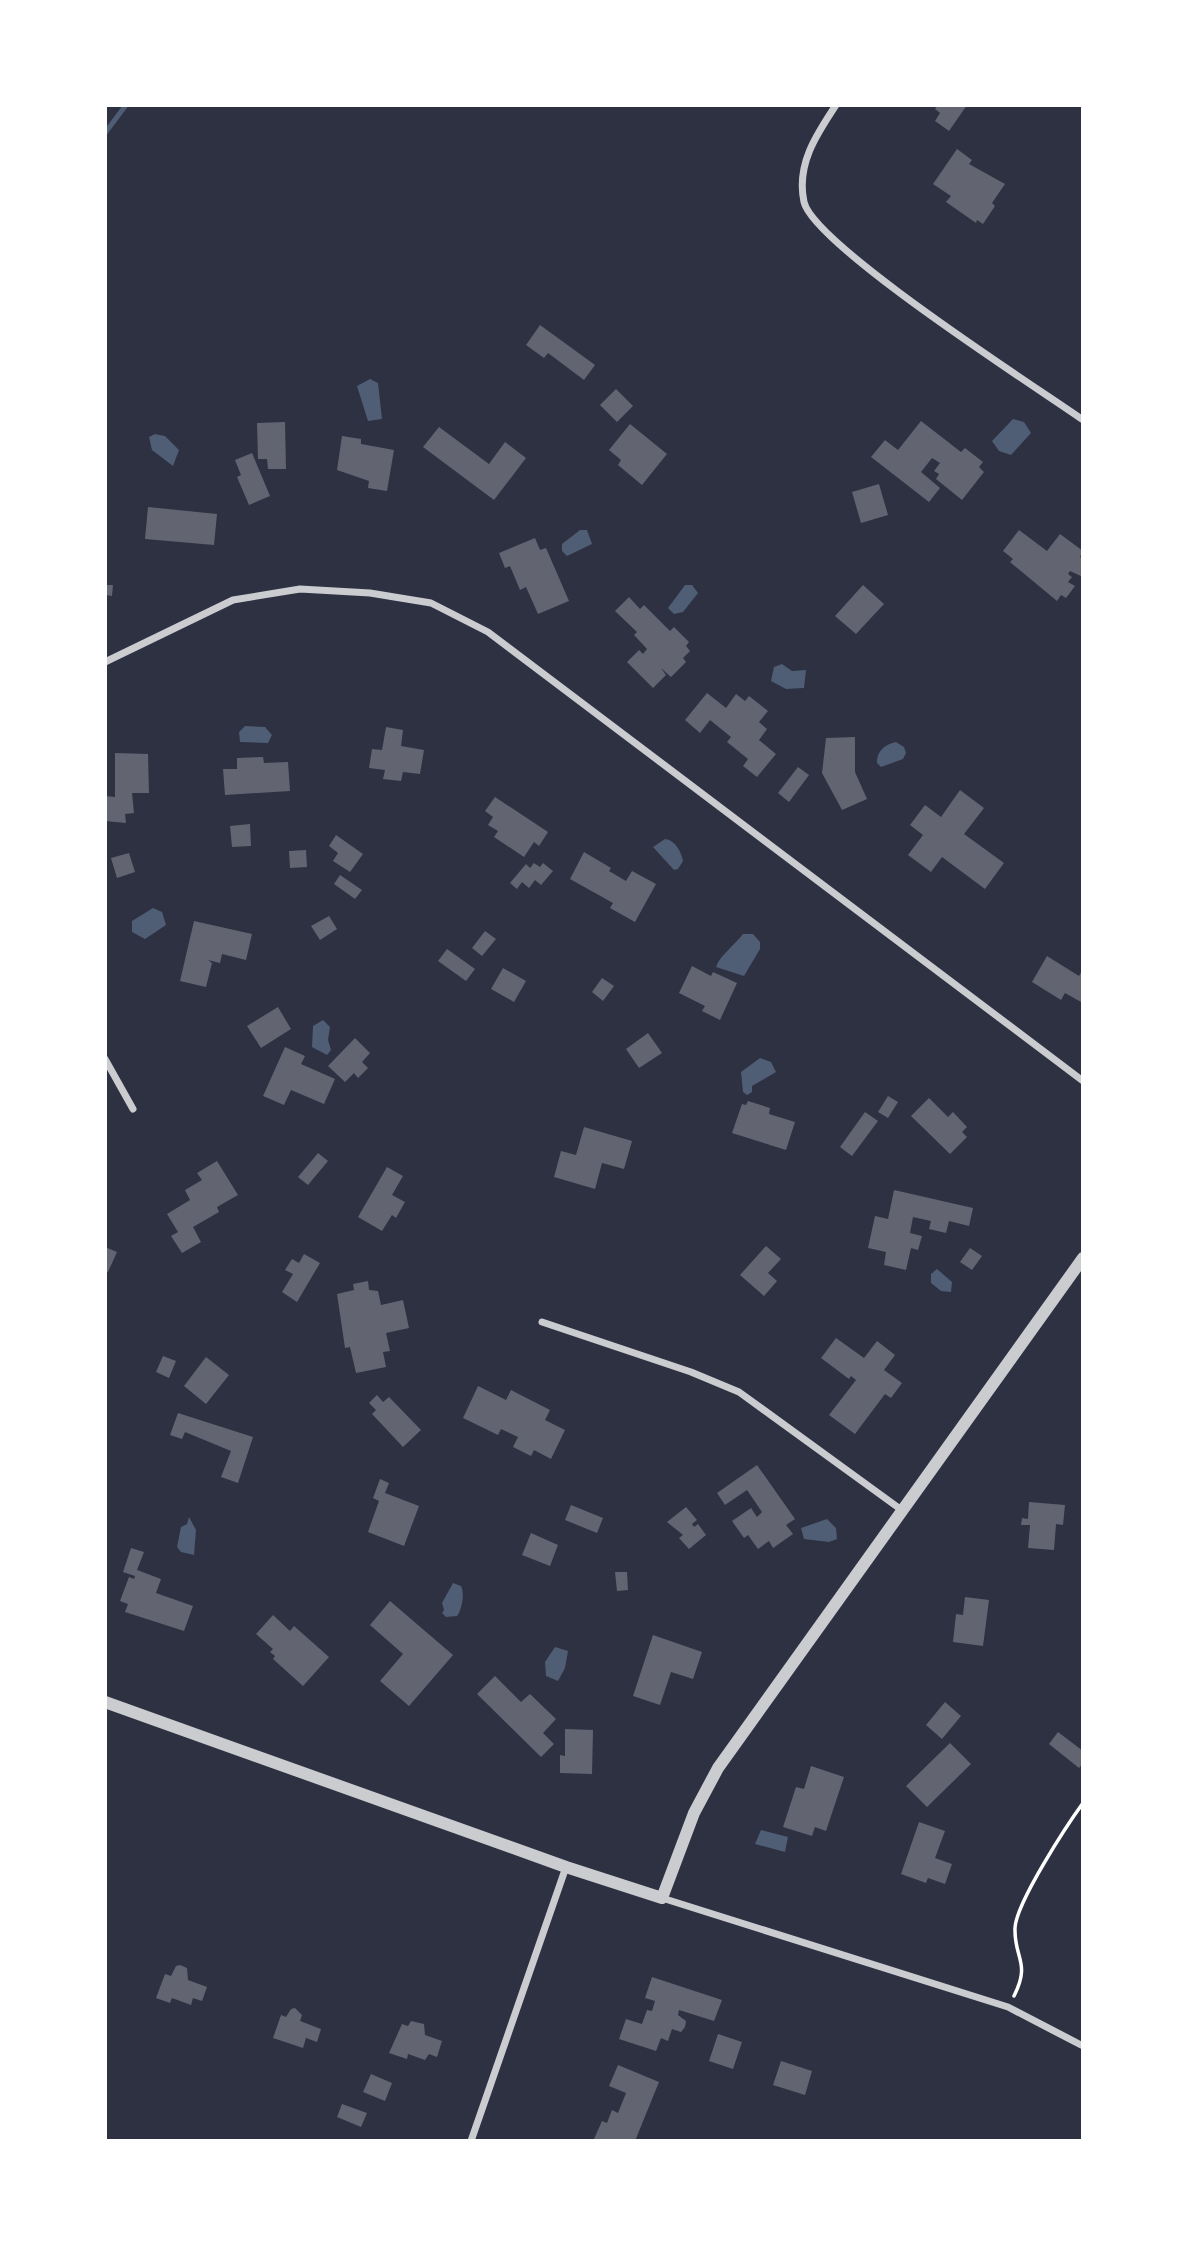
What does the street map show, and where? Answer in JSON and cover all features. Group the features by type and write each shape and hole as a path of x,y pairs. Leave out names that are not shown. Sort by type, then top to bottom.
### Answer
{"street":[{"path":"836,105 816,135 802,169 805,205 823,232 862,265 1083,421"},
{"path":"105,662 233,600 300,589 370,593 431,603 488,632 1083,1081"},
{"path":"105,1059 133,1109"},
{"path":"662,1898 694,1813 718,1768 1083,1258"},
{"path":"542,1322 691,1372 739,1392 903,1511"},
{"path":"105,1702 566,1867 1008,2007 1083,2046"},
{"path":"471,2141 566,1867"}],"path":[{"path":"1008,2007 1023,1978 1014,1926 1064,1829 1083,1802"}],"water":[{"path":"370,379 378,383 382,419 368,421 357,386"},
{"path":"1013,419 1024,422 1031,433 1011,455 999,451 992,441"},
{"path":"155,434 165,436 179,450 173,466 152,450 149,437"},
{"path":"580,530 587,530 592,544 567,556 562,551 562,544"},
{"path":"685,585 692,585 698,593 683,612 674,614 668,608"},
{"path":"782,664 792,671 806,670 804,688 786,689 771,681 774,667"},
{"path":"245,726 265,727 272,735 268,743 240,742 239,732"},
{"path":"896,742 904,747 906,753 903,759 881,767 877,763 880,752 885,746"},
{"path":"665,839 675,844 681,853 683,861 678,869 674,870 653,847"},
{"path":"153,908 162,912 166,925 145,939 132,932 132,921"},
{"path":"743,934 753,934 760,942 760,949 744,976 716,967 721,958"},
{"path":"323,1020 330,1027 328,1040 331,1050 327,1055 312,1047 313,1026"},
{"path":"760,1058 771,1062 776,1072 752,1086 752,1092 747,1095 743,1092 741,1072"},
{"path":"937,1269 952,1282 951,1292 941,1291 931,1283 931,1274"},
{"path":"189,1517 196,1530 194,1555 181,1552 177,1547 181,1527 187,1524"},
{"path":"827,1519 836,1528 837,1539 829,1542 804,1539 801,1528"},
{"path":"453,1583 461,1586 462,1606 457,1616 446,1617 442,1613 442,1603"},
{"path":"555,1647 568,1651 565,1668 558,1681 546,1676 545,1662"},
{"path":"761,1830 788,1837 785,1852 755,1844"}],"building":[{"path":"938,105 967,105 949,131 935,121 940,113 935,109"},
{"path":"957,149 972,160 969,164 1005,184 992,203 995,206 983,224 977,220 976,223 946,202 951,196 933,184"},
{"path":"540,325 595,365 584,380 548,353 544,358 526,345"},
{"path":"616,389 633,406 617,422 600,405"},
{"path":"921,421 961,452 965,448 983,462 979,467 984,472 962,500 936,479 939,474 934,471 940,463 932,458 921,472 940,488 929,502 871,457 885,440 898,450"},
{"path":"285,422 286,469 268,469 267,459 258,459 257,423"},
{"path":"630,424 667,454 642,485 618,465 621,460 609,450"},
{"path":"439,427 489,464 505,442 526,458 494,500 423,447"},
{"path":"342,436 361,439 361,444 394,450 387,491 368,488 369,481 337,470"},
{"path":"252,453 270,496 249,505 237,477 241,475 235,460"},
{"path":"879,484 888,515 861,523 852,492"},
{"path":"148,507 217,514 214,545 145,539"},
{"path":"1019,530 1047,551 1060,534 1083,551 1080,557 1083,559 1083,577 1070,571 1068,574 1072,577 1068,582 1075,586 1066,598 1061,595 1057,601 1010,562 1013,559 1003,551"},
{"path":"535,538 540,550 546,548 569,601 538,614 526,587 520,590 510,566 505,568 499,553"},
{"path":"105,585 113,585 112,596 105,595"},
{"path":"863,585 884,604 856,634 835,616"},
{"path":"629,597 640,609 644,605 670,631 674,627 689,642 686,646 690,651 683,658 686,662 671,677 661,668 666,675 653,688 627,662 639,650 643,654 647,649 634,635 637,632 615,611"},
{"path":"707,693 726,708 736,694 745,701 749,696 768,711 759,722 767,729 759,740 776,754 757,777 743,766 748,759 727,742 731,737 710,720 700,733 685,720"},
{"path":"386,727 403,730 401,746 424,750 420,774 403,772 401,781 383,779 385,770 369,768 372,749 382,750"},
{"path":"855,737 855,772 867,799 842,810 822,773 826,738"},
{"path":"115,753 148,754 149,793 132,793 134,813 125,814 126,823 105,821 105,796 115,797"},
{"path":"263,757 264,763 288,762 290,791 225,795 223,769 237,769 237,758"},
{"path":"798,767 809,775 789,802 778,793"},
{"path":"960,790 984,808 964,834 1004,863 985,889 942,857 931,872 908,855 923,835 910,825 925,805 941,817"},
{"path":"495,797 548,832 539,846 534,842 524,857 494,837 498,831 488,825 493,817 485,811"},
{"path":"250,824 251,846 232,847 230,826"},
{"path":"336,835 363,854 350,872 333,861 338,853 329,846"},
{"path":"306,850 307,867 290,868 289,851"},
{"path":"584,852 611,868 609,871 626,881 632,871 656,884 635,922 610,908 613,903 570,879"},
{"path":"129,853 135,872 117,878 111,858"},
{"path":"534,863 540,867 543,863 553,871 541,885 535,880 529,888 522,882 517,889 510,883 526,864 530,868"},
{"path":"340,875 362,890 355,899 334,884"},
{"path":"329,916 337,929 320,940 311,926"},
{"path":"194,921 252,934 246,960 222,954 220,963 208,960 212,963 206,987 180,981"},
{"path":"485,931 496,939 482,956 472,948"},
{"path":"447,949 475,969 466,981 438,961"},
{"path":"1047,956 1079,976 1083,969 1081,1002 1065,993 1061,1000 1032,982"},
{"path":"692,966 711,976 713,972 737,983 720,1020 702,1011 705,1006 679,993"},
{"path":"503,968 526,981 514,1002 491,989"},
{"path":"602,978 614,986 603,1001 592,992"},
{"path":"278,1007 291,1029 261,1048 247,1026"},
{"path":"648,1033 662,1053 639,1068 626,1049"},
{"path":"355,1038 370,1053 362,1062 368,1068 358,1078 354,1073 345,1082 328,1066"},
{"path":"285,1047 305,1056 301,1064 335,1079 324,1104 291,1090 284,1105 263,1096"},
{"path":"888,1096 898,1102 888,1118 878,1112"},
{"path":"929,1098 948,1117 953,1112 967,1127 962,1132 967,1137 950,1154 911,1116"},
{"path":"748,1101 770,1108 769,1114 795,1122 786,1150 732,1133 742,1104 746,1105"},
{"path":"865,1112 878,1121 852,1156 840,1147"},
{"path":"584,1127 632,1141 624,1169 602,1163 595,1189 554,1177 561,1151 576,1155"},
{"path":"318,1153 328,1161 308,1185 298,1177"},
{"path":"217,1161 238,1195 217,1207 219,1212 193,1227 201,1242 182,1253 171,1236 178,1232 167,1214 190,1200 185,1190 202,1180 197,1173"},
{"path":"387,1167 403,1176 392,1195 405,1202 396,1218 392,1215 382,1231 358,1217"},
{"path":"894,1190 973,1208 969,1226 949,1221 946,1233 929,1229 931,1221 913,1217 910,1233 922,1236 918,1250 911,1248 906,1270 884,1265 886,1252 868,1248 875,1216 888,1219"},
{"path":"766,1246 781,1259 768,1273 777,1281 764,1296 740,1275"},
{"path":"105,1247 117,1252 108,1272 105,1271"},
{"path":"970,1248 982,1256 972,1270 960,1262"},
{"path":"304,1254 320,1263 297,1302 282,1292 293,1274 285,1270 292,1259 299,1263"},
{"path":"368,1281 369,1290 378,1291 381,1305 403,1300 409,1328 386,1333 390,1351 383,1352 386,1367 356,1373 350,1347 345,1348 337,1294 354,1290 353,1284"},
{"path":"836,1338 864,1358 877,1341 895,1355 884,1370 902,1383 891,1398 885,1394 855,1434 829,1415 856,1380 851,1376 849,1379 821,1358"},
{"path":"163,1356 176,1361 169,1378 156,1372"},
{"path":"206,1357 229,1375 206,1404 184,1386"},
{"path":"478,1386 506,1400 511,1390 550,1410 545,1420 565,1430 551,1459 534,1450 531,1456 513,1447 518,1437 501,1429 498,1435 463,1418"},
{"path":"377,1395 383,1402 389,1397 421,1430 403,1447 372,1414 376,1410 369,1403"},
{"path":"178,1413 253,1437 238,1483 221,1477 231,1451 185,1432 182,1439 170,1435"},
{"path":"757,1465 795,1519 786,1525 793,1534 773,1548 769,1541 758,1549 748,1535 744,1538 732,1521 751,1508 757,1517 762,1512 747,1490 725,1505 717,1493"},
{"path":"380,1479 389,1483 385,1493 419,1506 404,1546 368,1532 379,1501 373,1498"},
{"path":"1029,1502 1065,1505 1063,1525 1056,1524 1054,1550 1028,1548 1030,1525 1021,1525 1022,1518 1028,1519"},
{"path":"571,1505 603,1518 597,1533 565,1520"},
{"path":"686,1507 697,1520 692,1524 694,1527 698,1524 706,1535 689,1549 679,1538 683,1535 667,1522"},
{"path":"531,1533 558,1545 550,1566 522,1555"},
{"path":"131,1548 144,1552 137,1570 161,1579 156,1593 193,1606 184,1631 125,1612 128,1604 120,1601 129,1577 134,1579 135,1576 123,1572"},
{"path":"615,1572 627,1572 628,1590 617,1591"},
{"path":"965,1597 989,1600 983,1646 953,1642 956,1614 963,1615"},
{"path":"390,1601 453,1655 409,1706 380,1681 403,1654 370,1625"},
{"path":"273,1615 290,1631 294,1626 329,1657 303,1686 273,1659 275,1656 270,1652 273,1649 256,1634"},
{"path":"653,1635 702,1652 693,1679 671,1672 660,1705 633,1696"},
{"path":"495,1676 521,1702 530,1694 556,1719 543,1733 554,1744 541,1757 477,1694"},
{"path":"945,1702 961,1716 942,1739 926,1725"},
{"path":"565,1729 593,1730 592,1774 560,1773 560,1755 565,1756"},
{"path":"1058,1732 1083,1751 1083,1763 1079,1768 1049,1744"},
{"path":"950,1743 971,1764 927,1807 906,1786"},
{"path":"811,1766 844,1777 826,1831 815,1827 812,1836 783,1827 796,1787 804,1789"},
{"path":"919,1822 945,1831 935,1858 952,1864 945,1884 928,1878 926,1883 901,1874"},
{"path":"176,1966 187,1968 188,1980 207,1987 202,2001 193,1998 191,2005 172,1998 170,2003 156,1998 165,1974 171,1976"},
{"path":"652,1977 722,2000 714,2021 679,2010 678,2015 686,2021 685,2027 681,2032 672,2029 668,2041 661,2038 656,2051 619,2039 626,2019 642,2024 647,2010 652,2011 655,2001 645,1998"},
{"path":"295,2008 302,2015 300,2021 321,2029 317,2042 306,2038 303,2048 273,2038 281,2015 286,2017 291,2009"},
{"path":"411,2021 424,2024 425,2035 442,2041 437,2057 429,2054 425,2060 408,2054 407,2059 389,2053 402,2024 408,2026"},
{"path":"718,2034 742,2042 733,2069 709,2061"},
{"path":"781,2061 812,2071 805,2095 773,2085"},
{"path":"618,2065 659,2082 635,2141 598,2141 594,2139 602,2121 607,2123 612,2110 618,2113 626,2093 609,2086"},
{"path":"371,2074 392,2083 385,2101 363,2092"},
{"path":"342,2104 367,2113 361,2127 337,2117"}],"waterway":[{"path":"105,133 126,105"}]}
